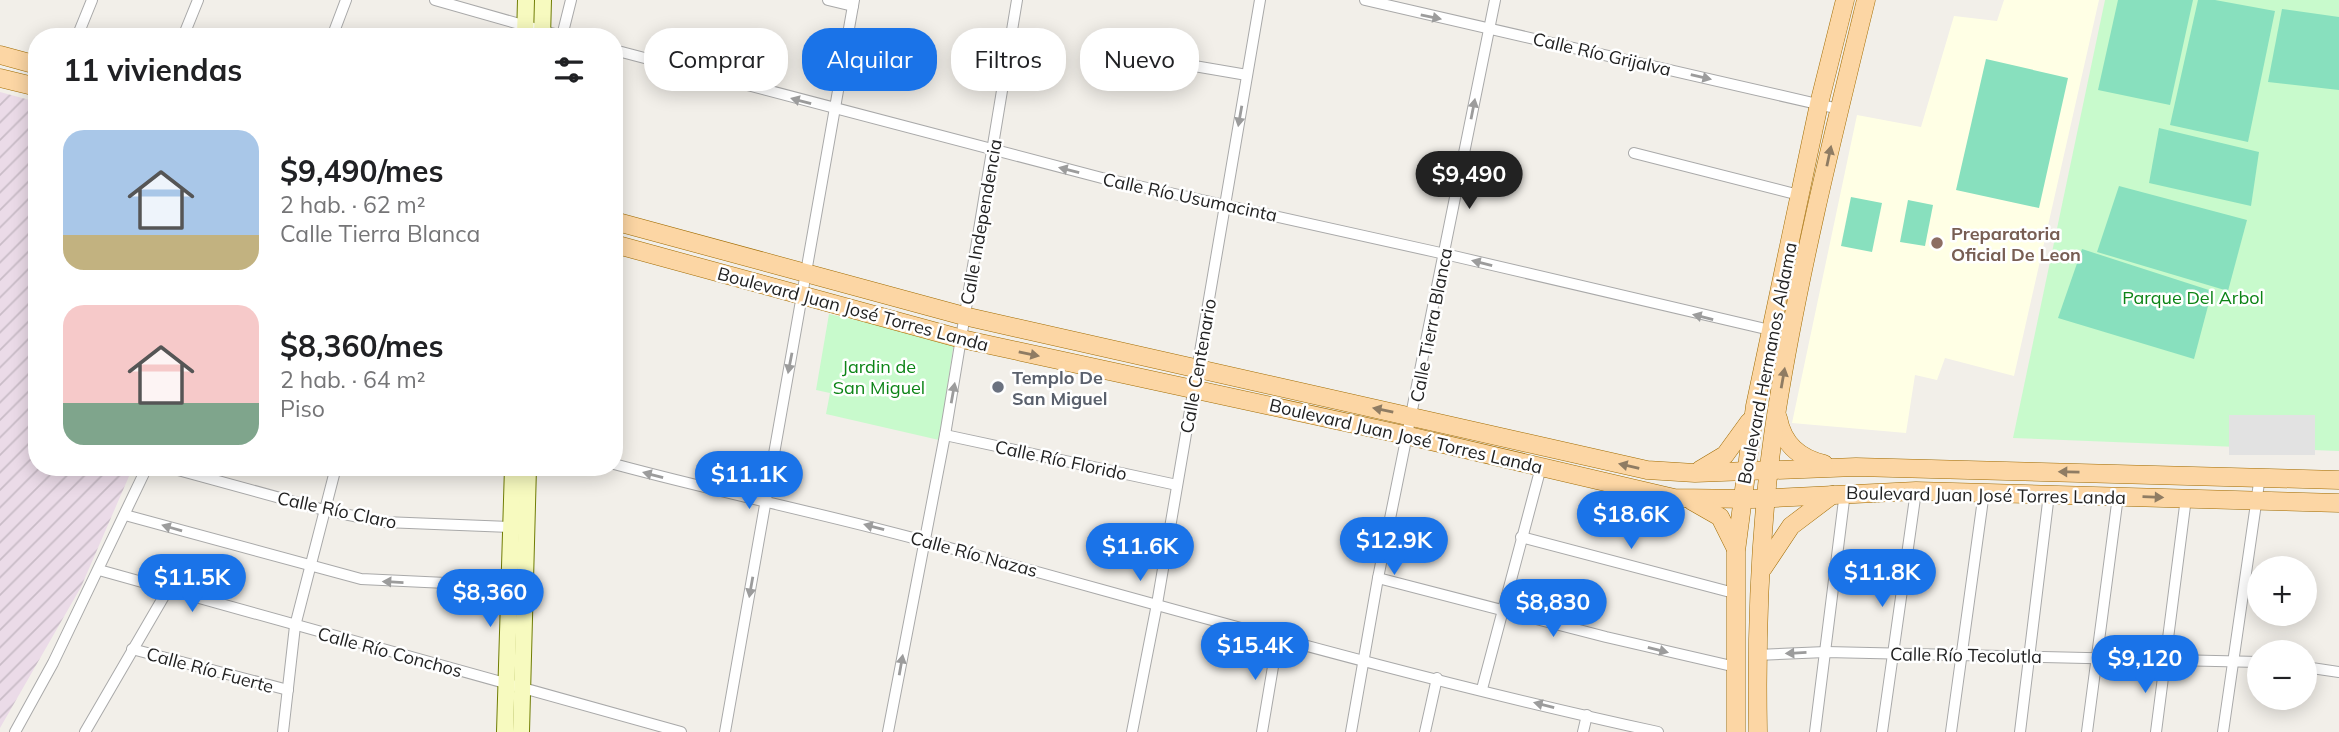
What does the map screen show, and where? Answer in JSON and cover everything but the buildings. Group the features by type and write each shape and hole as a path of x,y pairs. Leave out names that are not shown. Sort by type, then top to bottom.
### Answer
{"main road":[{"path":"525,28 526,0"},
{"path":"542,28 543,0"},
{"name":"Boulevard Hermanos Aldama","path":"1736,732 1734,593 1741,499 1770,330 1819,104 1845,0"},
{"name":"Boulevard Hermanos Aldama","path":"1758,732 1760,578 1777,412 1791,331 1839,109 1867,0"},
{"path":"0,55 28,63"},
{"path":"0,78 28,85"},
{"name":"Boulevard Juan José Torres Landa","path":"623,223 964,316 1647,470 1695,473 1845,468 2339,480"},
{"name":"Boulevard Juan José Torres Landa","path":"623,246 962,339 1689,499 1916,491 2339,503"},
{"path":"1695,473 1733,447 1746,428 1755,406"},
{"path":"1777,412 1783,435 1798,454 1815,462 1845,468"},
{"path":"513,476 510,586 515,686 521,732"},
{"path":"505,732 515,686 527,476"},
{"path":"1760,578 1773,549 1791,526 1812,507 1840,493"},
{"path":"1689,499 1720,517 1730,530 1736,551"}],"street":[{"path":"81,28 92,0"},
{"path":"187,28 198,0"},
{"path":"335,28 346,0"},
{"path":"435,0 516,28"},
{"path":"565,28 571,0"},
{"path":"725,732 853,3 828,0"},
{"name":"Calle Independencia","path":"888,732 962,339 1017,0"},
{"name":"Calle Centenario","path":"1132,732 1157,604 1260,0"},
{"name":"Calle Río Grijalva","path":"1365,0 1839,109"},
{"name":"Calle Tierra Blanca","path":"1351,732 1362,659 1495,0"},
{"name":"Calle Río Usumacinta","path":"623,52 994,151 1770,330"},
{"path":"1199,67 1247,75"},
{"path":"1634,153 1799,195"},
{"name":"Calle Río Florido","path":"945,435 1177,485"},
{"name":"Calle Río Nazas","path":"623,466 926,541 1278,637 1655,732"},
{"path":"1482,689 1541,467"},
{"path":"15,732 99,570 143,476"},
{"name":"Calle Río Claro","path":"200,476 324,510 403,524 511,527"},
{"path":"283,732 295,626 333,476"},
{"path":"2223,732 2260,476"},
{"path":"1882,732 1916,491"},
{"path":"1951,732 1984,492"},
{"path":"1815,732 1826,652 1840,493"},
{"path":"2020,732 2049,494"},
{"path":"2087,732 2118,496"},
{"path":"2156,732 2186,498"},
{"path":"125,515 309,567 382,582 510,586"},
{"path":"1521,537 1734,593"},
{"name":"Calle Río Conchos","path":"99,570 681,732"},
{"path":"1378,578 1606,637 1736,667"},
{"path":"85,732 167,591"},
{"path":"1262,732 1278,637"},
{"name":"Calle Río Fuerte","path":"132,649 288,690"},
{"name":"Calle Río Tecolutla","path":"1757,655 1826,652 2247,662"},
{"path":"2317,669 2339,672"},
{"path":"1425,732 1437,678"},
{"path":"1583,732 1587,715"}],"shaded area":[{"name":"Preparatoria Oficial De Leon","path":"2004,0 2099,0 2014,376 1945,358 1937,380 1915,375 1906,433 1792,423 1857,115 1921,127 1954,16 1997,21"},
{"path":"0,92 28,100 28,476 129,476 81,587 0,728"},
{"path":"2229,415 2315,415 2315,455 2229,455"}],"green space":[{"name":"Parque Del Arbol","path":"2105,0 2339,0 2339,451 2013,438"},
{"path":"2118,0 2193,0 2170,105 2098,90"},
{"path":"2198,0 2215,0 2275,11 2248,142 2170,125"},
{"path":"2282,9 2339,17 2339,90 2268,82"},
{"path":"1986,59 2068,78 2039,208 1956,190"},
{"path":"2159,128 2259,152 2251,206 2149,183"},
{"path":"2119,186 2247,220 2228,291 2097,252"},
{"path":"1851,197 1882,203 1872,252 1841,246"},
{"path":"1908,200 1933,205 1925,246 1900,242"},
{"path":"2082,249 2212,291 2194,359 2058,318"},
{"name":"Jardin de San Miguel","path":"829,314 954,342 939,440 826,414 830,393 816,390"}],"place":[{"name":"Preparatoria Oficial De Leon","path":"1937,243"},
{"name":"Templo De San Miguel","path":"998,387"}]}
